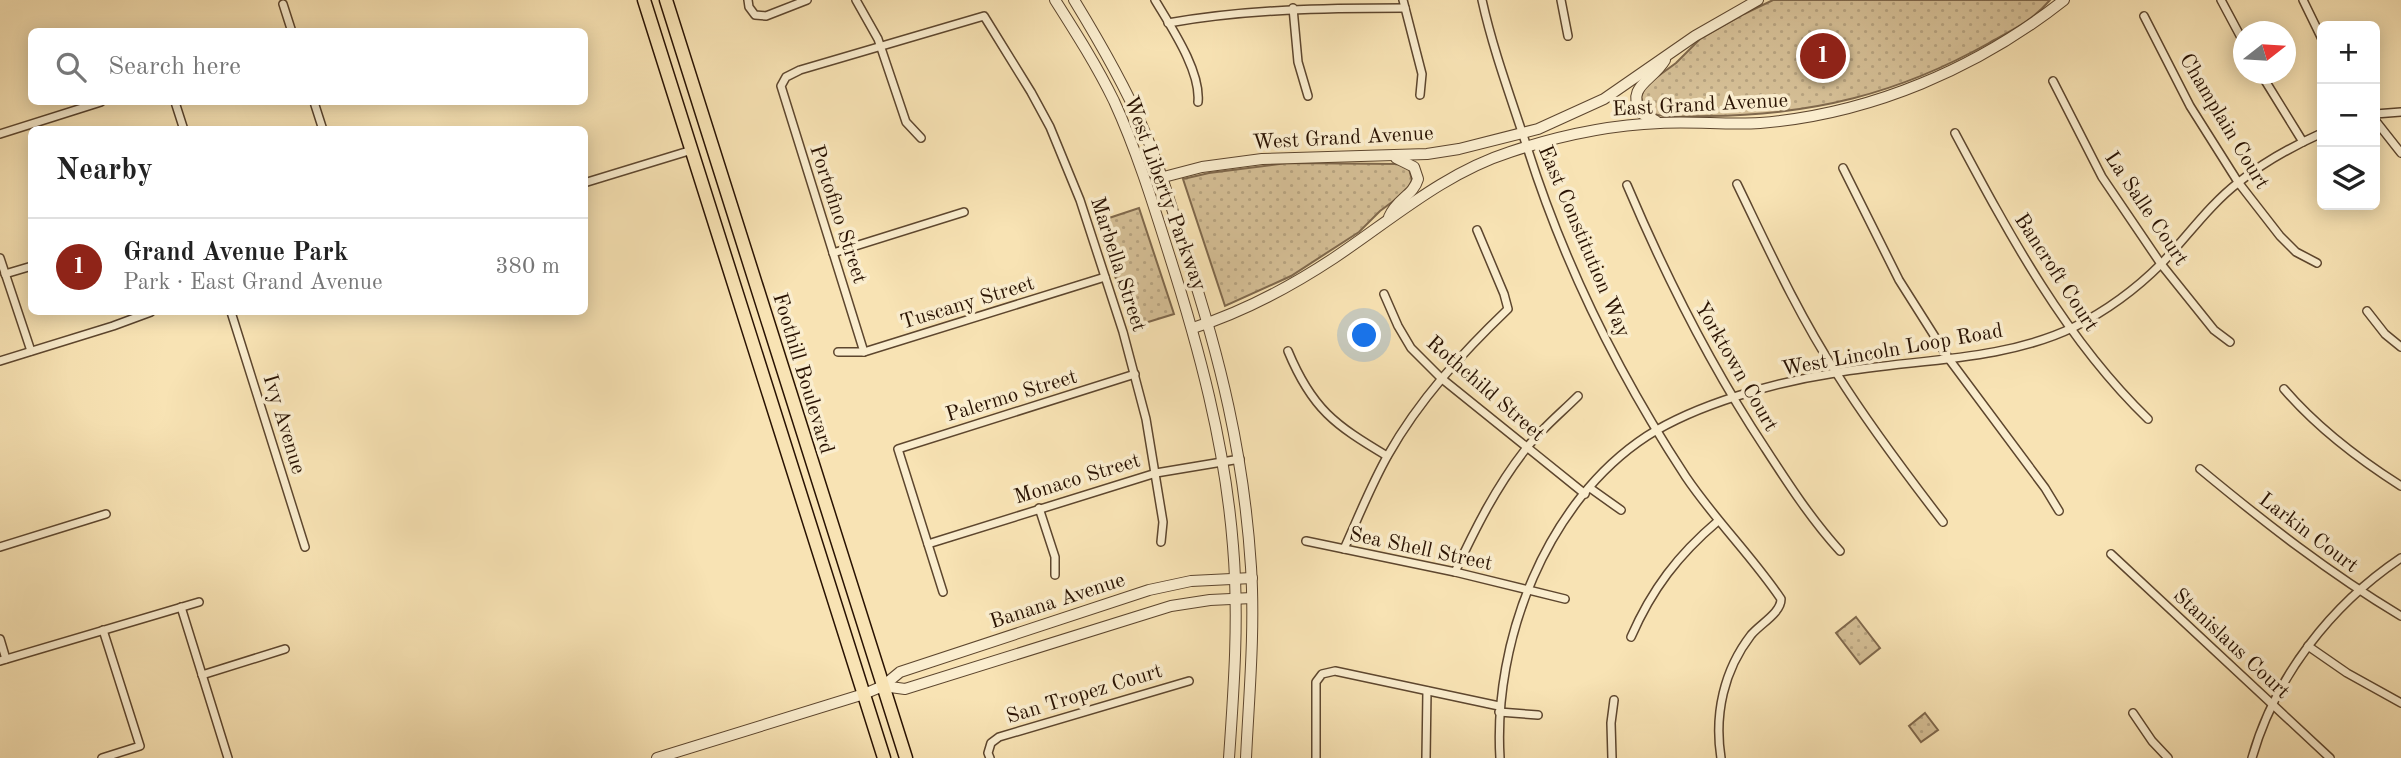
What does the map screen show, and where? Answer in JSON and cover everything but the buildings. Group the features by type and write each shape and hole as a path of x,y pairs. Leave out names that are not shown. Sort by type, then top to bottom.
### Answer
{"main road":[{"name":"Foothill Boulevard","path":"644,0 884,758"},
{"name":"Foothill Boulevard","path":"666,0 906,758"}],"street":[{"path":"748,0 755,15 766,16 807,0"},
{"path":"856,0 881,47 906,122 921,138"},
{"name":"West Liberty Parkway","path":"1055,0 1113,99 1146,182 1193,328 1214,414 1223,462 1235,578 1229,758"},
{"name":"West Liberty Parkway","path":"1074,0 1130,100 1161,177 1209,323 1228,397 1240,460 1252,578 1246,758"},
{"path":"1155,0 1196,82 1198,102"},
{"path":"1257,0 1258,10"},
{"path":"1561,0 1568,36"},
{"name":"West Grand Avenue","path":"1146,182 1224,163 1262,159 1393,157 1459,149 1540,128 1590,107 1723,18 1758,0"},
{"path":"2221,0 2233,22"},
{"path":"2303,0 2317,29"},
{"name":"East Grand Avenue","path":"1193,328 1264,299 1314,271 1444,183 1507,153 1606,128 1661,123 1760,123 1816,115 1876,100 1961,66 2021,33 2062,1"},
{"name":"East Constitution Way","path":"1482,3 1521,133 1575,274 1613,355 1686,476 1718,521 1781,599 1781,604 1753,632 1735,659 1728,676 1718,733 1721,758"},
{"path":"1168,23 1258,10 1404,4 1422,74 1420,95"},
{"path":"284,5 291,28"},
{"path":"1293,8 1298,62 1308,96"},
{"name":"Marbella Street","path":"881,47 984,16 1031,92 1066,162 1135,374 1156,472 1163,523 1161,542"},
{"name":"Champlain Court","path":"2144,16 2190,106 2238,183 2280,236 2297,252 2318,263"},
{"name":"Portofino Street","path":"864,352 780,86 786,77 800,70 881,47"},
{"path":"1661,123 1641,113 1636,96 1638,88 1658,72 1667,57"},
{"name":"La Salle Court","path":"2053,81 2102,177 2161,264 2214,330 2230,342"},
{"path":"2267,84 2303,142"},
{"path":"0,134 92,105"},
{"path":"177,105 183,126"},
{"path":"315,105 322,126"},
{"path":"2380,114 2401,112"},
{"path":"2380,126 2401,153"},
{"name":"Bancroft Court","path":"1955,133 2009,235 2071,328 2129,400 2148,419"},
{"name":"West Lincoln Loop Road","path":"1500,758 1499,709 1510,647 1528,590 1543,556 1587,491 1634,446 1683,417 1732,399 1836,372 1949,359 2011,347 2071,328 2104,311 2133,289 2161,264 2238,183 2266,163 2317,135"},
{"path":"588,182 692,150"},
{"path":"1389,218 1394,205 1416,187 1419,179 1414,167 1393,157"},
{"path":"1843,168 1899,279 1949,359 2045,488 2059,511"},
{"path":"1737,184 1782,277 1836,372 1891,455 1943,522"},
{"name":"Yorktown Court","path":"1626,186 1692,328 1732,399 1812,521 1840,551"},
{"path":"833,253 964,212"},
{"path":"1344,549 1387,456 1441,378 1508,309 1477,230"},
{"path":"0,258 31,351"},
{"path":"5,274 28,267"},
{"name":"Tuscany Street","path":"838,352 864,352 1104,277"},
{"name":"Rothchild Street","path":"1384,294 1398,326 1412,348 1441,378 1527,447 1587,491 1621,510"},
{"path":"2367,311 2385,334 2401,347"},
{"path":"0,360 143,315"},
{"name":"Ivy Avenue","path":"232,315 305,547"},
{"path":"1288,351 1298,375 1328,416 1346,432 1387,456"},
{"name":"Palermo Street","path":"928,544 898,449 1135,374"},
{"path":"2284,389 2372,468 2401,486"},
{"path":"1455,572 1476,527 1527,447 1578,396"},
{"name":"Monaco Street","path":"928,544 1156,472 1240,460"},
{"name":"Larkin Court","path":"2200,469 2278,533 2358,591 2401,616"},
{"path":"1039,508 1055,557 1055,575"},
{"path":"0,547 106,514"},
{"path":"1631,637 1642,611 1663,578 1690,544 1718,521"},
{"name":"Sea Shell Street","path":"1306,541 1455,572 1565,599"},
{"path":"928,544 943,592"},
{"name":"Stanislaus Court","path":"2111,554 2330,758"},
{"path":"2252,758 2272,705 2308,646 2358,591 2401,558"},
{"name":"Banana Avenue","path":"657,758 864,694 883,686 900,672 1149,590 1191,581 1252,578"},
{"name":"Banana Avenue","path":"883,686 905,689 1171,606 1252,598"},
{"path":"0,639 3,660 198,602"},
{"path":"181,607 228,758"},
{"path":"102,758 140,746 103,630"},
{"path":"2308,646 2347,673 2401,703"},
{"path":"202,675 285,649"},
{"path":"1315,758 1316,682 1322,674 1335,671 1499,709 1538,715"},
{"name":"San Tropez Court","path":"990,758 988,753 991,743 999,737 1189,681"},
{"path":"1426,758 1427,691"},
{"path":"1612,758 1611,723 1614,700"},
{"path":"2133,713 2152,741 2168,758"}],"shaded area":[{"path":"1773,0 2050,0 2022,25 1955,61 1888,88 1853,98 1819,106 1746,115 1675,117 1658,115 1645,109 1641,97 1646,85 1676,63 1700,39"},
{"path":"1287,163 1399,164 1409,169 1412,180 1407,191 1380,211 1359,232 1291,276 1225,306 1183,179"},
{"path":"1139,208 1174,314 1132,327 1097,222"},
{"path":"1856,617 1880,648 1860,664 1836,633"},
{"path":"1925,713 1938,730 1921,742 1909,726"}],"place":[{"name":"Grand Avenue Park","path":"1823,56"}]}
